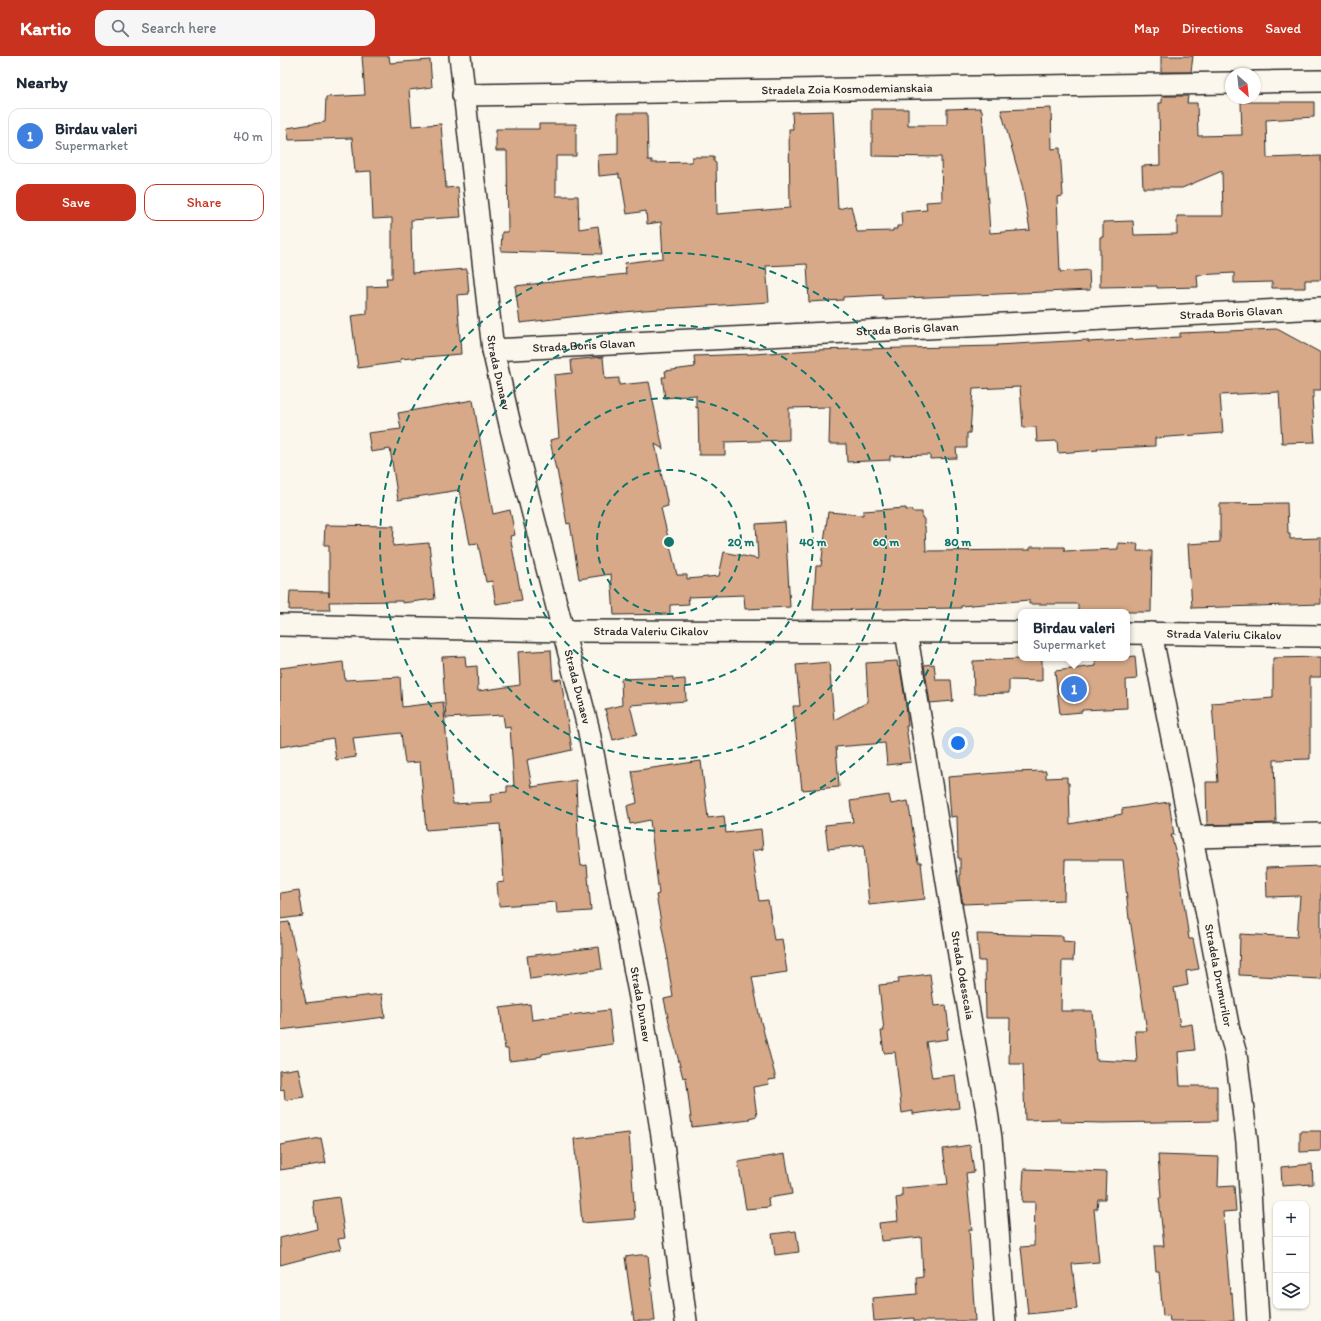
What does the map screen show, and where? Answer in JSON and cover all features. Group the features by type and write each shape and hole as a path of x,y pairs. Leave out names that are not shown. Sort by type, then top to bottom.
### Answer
{"street":[{"name":"Strada Dunaev","path":"460,56 463,95 493,350 511,429 588,728 641,1003 662,1136 686,1321"},
{"path":"1261,82 1321,81"},
{"name":"Stradela Zoia Kosmodemianskaia","path":"463,95 1225,83"},
{"name":"Strada Boris Glavan","path":"493,350 1321,308"},
{"name":"Strada Valeriu Cikalov","path":"280,625 563,631 1018,632"},
{"name":"Strada Odesscaia","path":"906,631 961,967 988,1112 1005,1321"},
{"name":"Strada Valeriu Cikalov","path":"1130,633 1321,636"},
{"name":"Stradela Drumurilor","path":"1151,633 1238,1072 1247,1142 1258,1321"},
{"path":"1192,837 1321,834"}],"building":[{"path":"362,56 389,56 390,63 430,60 432,87 409,90 412,126 441,124 446,188 458,187 461,217 411,220 412,273 467,269 469,294 457,295 461,354 400,359 401,362 358,368 351,316 367,314 367,287 387,286 386,278 392,278 392,218 373,219 371,171 355,172 352,138 289,140 287,128 325,122 326,97 365,95"},
{"path":"1161,56 1193,56 1191,72 1161,72"},
{"path":"1162,96 1188,96 1187,103 1197,103 1198,136 1242,135 1241,104 1261,104 1261,102 1314,102 1314,117 1266,120 1267,158 1321,156 1321,280 1305,280 1305,288 1272,288 1272,282 1234,283 1234,273 1197,275 1198,287 1100,287 1100,237 1103,237 1103,222 1133,221 1134,235 1177,234 1177,216 1223,216 1222,171 1182,188 1143,188 1142,166 1160,165 1159,103 1162,103"},
{"path":"980,108 980,110 982,110 990,233 1030,230 1022,185 1001,110 1051,108 1052,149 1060,148 1063,196 1057,197 1060,272 1089,270 1090,290 883,299 882,295 843,297 843,300 809,302 807,264 766,266 769,302 604,313 520,323 515,286 626,274 625,263 663,258 661,222 647,224 646,211 627,214 619,174 599,176 598,155 618,154 618,113 647,113 648,160 652,160 652,163 692,162 692,157 714,157 714,162 716,163 717,214 790,208 789,129 793,129 792,112 833,111 838,209 851,206 857,232 893,231 893,229 897,229 897,226 902,226 901,212 927,210 926,202 942,201 941,157 872,156 872,109 908,109 908,125 947,125 947,109"},
{"path":"539,124 576,124 576,156 556,156 556,196 578,196 579,229 598,226 602,254 501,251 502,232 508,232 507,151 496,151 496,129 539,129"},
{"path":"1277,329 1321,353 1321,390 1314,390 1314,397 1312,397 1315,442 1282,443 1279,392 1220,395 1223,433 1155,438 1155,446 1058,453 1057,441 1037,442 1036,427 1023,428 1020,387 973,389 970,433 967,433 967,448 956,448 957,458 930,459 930,455 890,456 890,460 847,462 846,444 829,444 830,407 789,408 789,440 725,442 725,455 699,455 698,407 696,408 696,395 665,398 662,377 666,377 665,371 695,367 694,356 812,350 997,346 1088,340 1088,342 1180,337 1180,333"},
{"path":"603,357 605,379 619,378 619,385 649,382 663,449 655,444 668,506 661,508 677,575 687,575 687,579 719,576 724,552 758,559 756,524 785,522 790,607 745,609 744,595 688,597 689,604 670,605 670,614 614,615 611,574 579,579 570,523 567,524 550,440 559,438 554,375 572,373 571,360"},
{"path":"473,400 493,514 510,510 515,535 510,536 522,600 496,604 492,581 486,582 478,543 470,544 459,490 398,500 390,449 371,452 368,433 401,429 398,413"},
{"path":"1287,503 1288,534 1290,534 1290,539 1321,538 1321,604 1192,608 1188,544 1220,542 1220,504"},
{"path":"906,508 906,510 912,510 912,512 922,512 922,518 924,518 925,526 926,551 1030,550 1030,547 1064,547 1065,551 1118,549 1118,543 1138,544 1137,551 1152,551 1151,612 1130,612 1130,609 1078,609 1078,604 1029,604 1029,600 961,606 961,608 813,610 816,566 821,566 828,512 863,515 863,511"},
{"path":"325,525 394,526 393,546 429,543 435,599 402,603 402,601 329,602 330,610 289,610 290,591 329,592 329,545 324,545"},
{"path":"551,650 553,680 561,679 572,750 527,760 532,787 576,780 578,838 581,866 587,865 591,911 557,913 556,902 499,906 497,883 504,882 500,824 426,830 420,762 405,763 401,733 353,738 356,757 336,760 333,738 280,747 280,668 343,662 345,680 400,677 402,707 443,702 453,804 491,802 490,795 507,792 507,786 514,786 510,727 505,728 503,715 446,718 442,657 465,656 466,667 477,666 478,691 520,685 518,652"},
{"path":"1135,656 1137,679 1126,680 1127,708 1082,710 1082,712 1060,714 1055,671 1096,666 1095,661 1130,661 1130,657"},
{"path":"1321,657 1321,677 1310,677 1310,759 1274,760 1276,823 1207,825 1206,782 1218,782 1212,703 1273,698 1273,658"},
{"path":"1018,659 1018,661 1042,661 1042,681 1009,680 1009,693 974,694 973,661"},
{"path":"897,661 898,667 900,667 906,705 908,726 906,726 911,762 887,765 885,743 836,747 839,787 802,790 793,706 800,706 796,665 829,662 834,720 868,702 866,663"},
{"path":"934,664 936,680 951,680 953,701 930,703 924,665"},
{"path":"673,677 673,680 685,679 686,701 630,705 637,734 613,740 605,709 622,705 621,679"},
{"path":"701,761 708,818 724,816 726,833 761,829 763,849 752,851 759,901 768,900 774,940 782,939 787,972 752,977 759,1014 776,1079 768,1080 769,1084 753,1087 757,1116 749,1118 750,1120 692,1127 686,1077 683,1078 664,999 673,997 668,959 656,895 659,894 650,820 630,824 627,806 637,803 632,771"},
{"path":"1046,771 1046,778 1067,777 1067,783 1069,783 1070,824 1122,814 1122,809 1169,802 1174,835 1171,835 1178,861 1189,939 1193,939 1199,969 1186,971 1188,985 1174,988 1180,1026 1192,1024 1195,1050 1178,1052 1180,1086 1217,1086 1217,1121 1103,1123 1060,1122 1060,1119 1025,1120 1023,1064 1009,1064 1010,1018 986,1018 985,961 979,961 977,934 1063,936 1063,941 1074,942 1073,961 1062,961 1061,1011 1092,1011 1096,1060 1137,1062 1135,1031 1147,1031 1129,919 1123,860 1065,860 1064,900 963,904 960,888 960,858 958,858 957,816 951,817 948,777 1010,772"},
{"path":"889,795 891,804 908,801 918,862 921,862 925,899 869,905 864,845 828,849 825,825 853,822 850,801"},
{"path":"1321,866 1321,979 1239,975 1240,934 1297,937 1300,896 1267,897 1266,868"},
{"path":"299,890 303,916 280,919 280,893"},
{"path":"289,922 306,1003 382,994 385,1017 280,1030 280,923"},
{"path":"599,947 602,969 530,979 527,956"},
{"path":"930,974 934,1006 946,1005 949,1029 947,1030 948,1039 926,1042 932,1078 955,1075 959,1108 913,1114 913,1111 902,1113 895,1052 884,1053 881,1031 884,1031 879,985 899,983 898,978"},
{"path":"530,1004 532,1020 609,1010 613,1044 542,1054 542,1056 537,1058 509,1061 508,1049 505,1049 500,1008"},
{"path":"298,1068 304,1097 285,1100 284,1089 280,1090 280,1071"},
{"path":"1300,1131 1321,1131 1321,1151 1300,1152"},
{"path":"629,1133 635,1219 582,1223 574,1139"},
{"path":"321,1138 326,1163 280,1170 280,1145"},
{"path":"970,1145 974,1172 966,1173 972,1230 969,1230 975,1321 914,1321 914,1318 874,1321 872,1298 917,1294 916,1277 923,1276 921,1237 881,1241 879,1223 898,1221 896,1198 902,1197 902,1188 948,1184 943,1149"},
{"path":"785,1154 792,1194 768,1198 769,1207 746,1209 738,1162"},
{"path":"1158,1155 1219,1157 1218,1187 1234,1186 1236,1211 1223,1212 1234,1321 1170,1321 1169,1315 1163,1316 1159,1271 1156,1271 1154,1246 1164,1246 1159,1198 1161,1198"},
{"path":"1312,1164 1313,1184 1282,1186 1281,1167"},
{"path":"1024,1169 1106,1172 1105,1199 1098,1199 1097,1209 1094,1209 1099,1262 1072,1264 1077,1309 1028,1314 1021,1247 1034,1246 1035,1202 1022,1202"},
{"path":"339,1197 345,1238 338,1239 341,1249 280,1265 280,1238 317,1229 313,1201"},
{"path":"796,1231 799,1252 775,1255 772,1234"},
{"path":"648,1255 655,1321 634,1321 625,1257"}],"place":[{"name":"Birdau valeri","path":"1074,689"}]}
